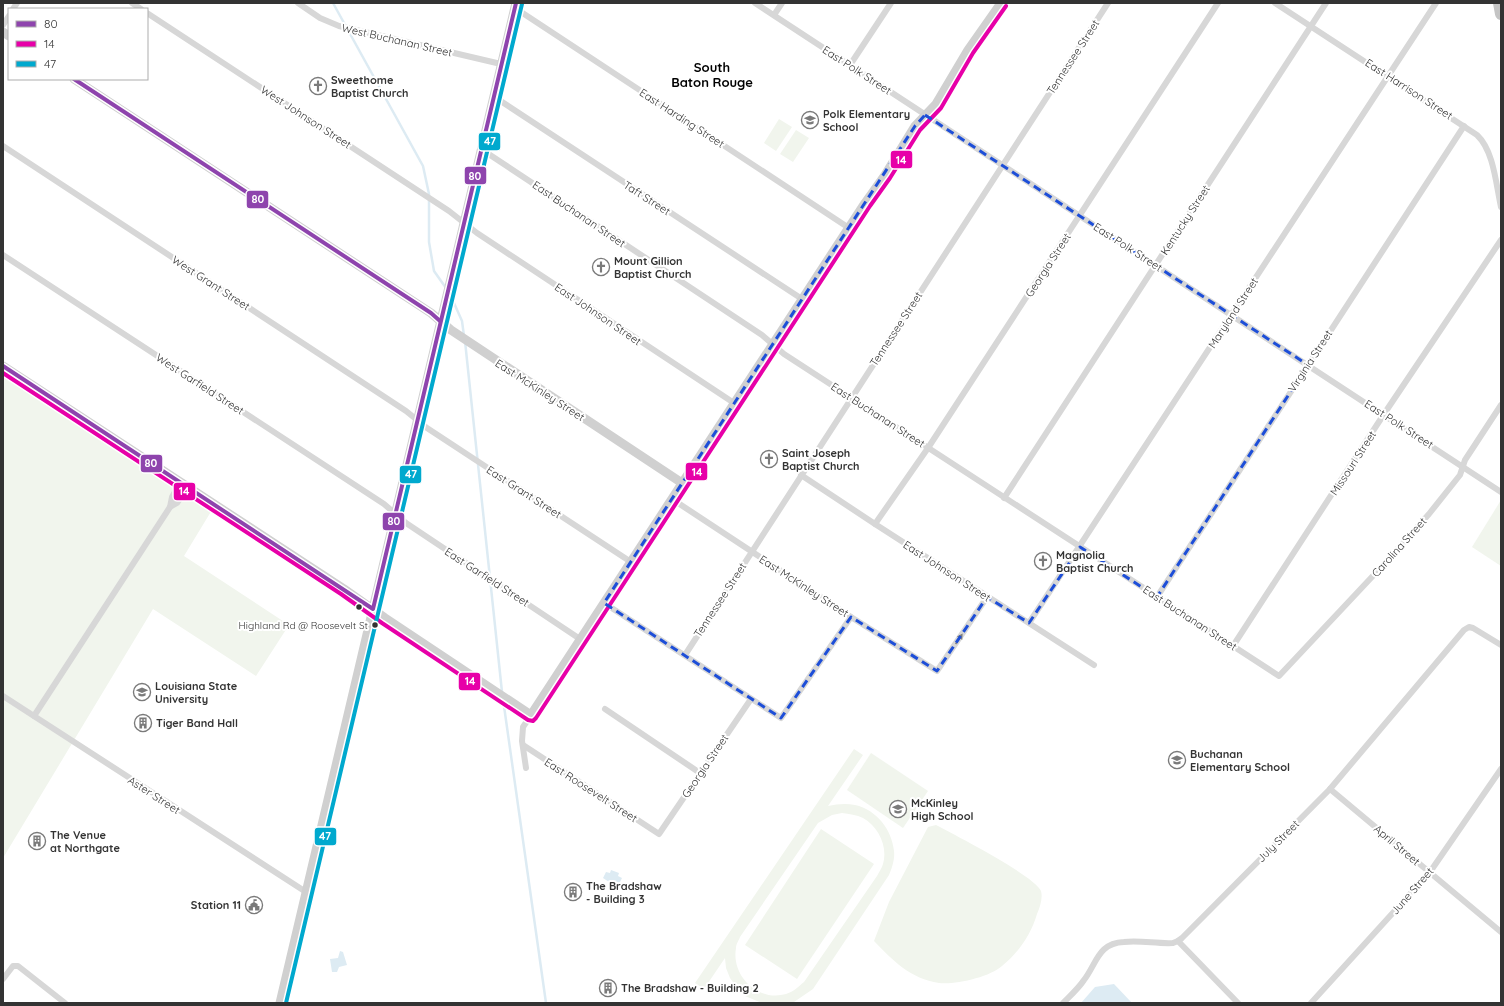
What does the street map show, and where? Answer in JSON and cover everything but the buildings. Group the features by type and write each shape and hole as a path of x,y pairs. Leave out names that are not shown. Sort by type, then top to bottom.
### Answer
{"highway":[{"path":"1499,3 1501,14"}],"street":[{"name":"West Buchanan Street","path":"298,3 320,18 339,26 501,64"},
{"name":"East Polk Street","path":"755,3 1501,492"},
{"path":"774,15 782,3"},
{"path":"850,65 891,3"},
{"path":"526,768 523,745 523,727 734,403 885,175 915,126 936,104 968,50 1001,3"},
{"name":"Tennessee Street","path":"685,655 751,551 1108,3"},
{"name":"Georgia Street","path":"875,524 928,448 1218,3"},
{"name":"East Harrison Street","path":"1275,3 1477,135 1485,144 1490,158 1501,207"},
{"name":"Kentucky Street","path":"1004,498 1326,3"},
{"name":"Maryland Street","path":"1029,623 1232,316 1436,3"},
{"path":"280,1003 515,6"},
{"name":"East Harding Street","path":"515,6 849,228"},
{"name":"West Johnson Street","path":"148,14 464,222"},
{"name":"East McKinley Street","path":"76,80 424,309 453,332 682,483"},
{"name":"Taft Street","path":"493,96 802,300"},
{"name":"Virginia Street","path":"1157,597 1464,126"},
{"name":"West Grant Street","path":"3,146 418,420"},
{"name":"East Buchanan Street","path":"481,149 762,334 784,354 1279,676"},
{"name":"East Johnson Street","path":"464,222 483,237 734,403"},
{"name":"Missouri Street","path":"1233,646 1384,414 1501,240"},
{"name":"West Garfield Street","path":"3,255 384,504 395,514"},
{"path":"3,366 344,589 531,715"},
{"name":"Carolina Street","path":"1279,676 1429,514 1460,475 1464,460 1501,405"},
{"name":"East Grant Street","path":"418,420 488,469 631,562"},
{"name":"East Johnson Street","path":"801,475 1094,665"},
{"path":"34,716 170,507 177,503 184,485"},
{"name":"East McKinley Street","path":"672,499 851,617 937,671 987,597"},
{"name":"East Garfield Street","path":"395,514 406,523 580,639"},
{"path":"604,602 781,718 851,617"},
{"name":"July Street","path":"1178,941 1330,788 1460,634 1469,627 1478,630 1501,645"},
{"name":"Aster Street","path":"3,696 306,892"},
{"name":"Georgia Street","path":"659,834 751,699"},
{"path":"605,709 700,773"},
{"name":"East Roosevelt Street","path":"523,745 659,834"},
{"name":"June Street","path":"1311,1003 1430,872 1501,769"},
{"name":"April Street","path":"1330,788 1501,932"},
{"path":"1063,1003 1085,980 1098,956 1106,947 1110,944 1124,941 1167,943 1178,941 1238,1003"},
{"path":"3,979 15,965 20,967 65,1003"}],"highlighted area":[{"path":"925,115 1308,365 1157,597 1080,547 1029,623 987,597 937,671 851,617 781,718 604,603 915,126"}],"shaded area":[{"path":"779,119 792,127 776,151 764,143"},
{"path":"796,130 809,138 793,162 780,154"},
{"path":"3,366 215,505 184,556 289,625 256,676 153,609 3,858"},
{"path":"1501,500 1501,566 1472,547"},
{"path":"854,749 863,755 828,806 842,804 855,805 870,811 876,816 887,829 893,843 893,863 889,875 813,989 794,1002 762,1003 745,996 737,988 730,978 726,968 725,958 704,989 695,983","holes":["842,813 856,815 863,818 874,827 883,844 883,864 877,876 804,982 793,991 786,994 766,994 757,990 742,977 738,968 736,948 740,937 818,823 832,815"]},
{"path":"871,753 928,791 903,828 847,790"},
{"path":"936,825 1010,866 1035,884 1042,894 1040,905 1028,936 1013,955 997,970 989,974 954,983 929,981 911,973 895,962 874,941 889,902 928,827"},
{"path":"821,829 874,864 797,979 745,945"},
{"path":"611,870 619,873 618,876 622,878 619,884 609,882 603,878 606,872 610,873"},
{"path":"340,951 343,952 347,965 339,967 337,972 332,972 330,959 338,958"},
{"path":"1114,984 1132,1003 1081,1003 1095,987"}],"waterway":[{"path":"333,3 423,166 429,194 429,242 434,271 446,288"},
{"path":"450,294 462,321 464,336"},
{"path":"465,341 502,692"},
{"path":"503,699 546,1003"}],"transit line":[{"name":"80","path":"3,366 373,609 516,3"},
{"name":"47","path":"286,1003 522,4"},
{"name":"14","path":"3,373 341,594 528,720 533,721 920,130 941,108 973,53 1006,6"},
{"name":"80","path":"76,80 431,313 440,321"}],"place":[{"name":"Sweethome Baptist Church","path":"318,86"},
{"name":"Polk Elementary School","path":"810,120"},
{"name":"Mount Gillion Baptist Church","path":"601,267"},
{"name":"Saint Joseph Baptist Church","path":"769,459"},
{"name":"Magnolia Baptist Church","path":"1043,561"},
{"name":"Highland Rd @ Roosevelt St","path":"375,625"},
{"name":"Louisiana State University","path":"142,692"},
{"name":"Tiger Band Hall","path":"143,723"},
{"name":"Buchanan Elementary School","path":"1177,760"},
{"name":"McKinley High School","path":"898,809"},
{"name":"The Venue at Northgate","path":"37,841"},
{"name":"The Bradshaw - Building 3","path":"573,892"},
{"name":"Station 11","path":"254,905"},
{"name":"The Bradshaw - Building 2","path":"608,988"}],"district":[{"name":"South Baton Rouge","path":"712,74"}]}
